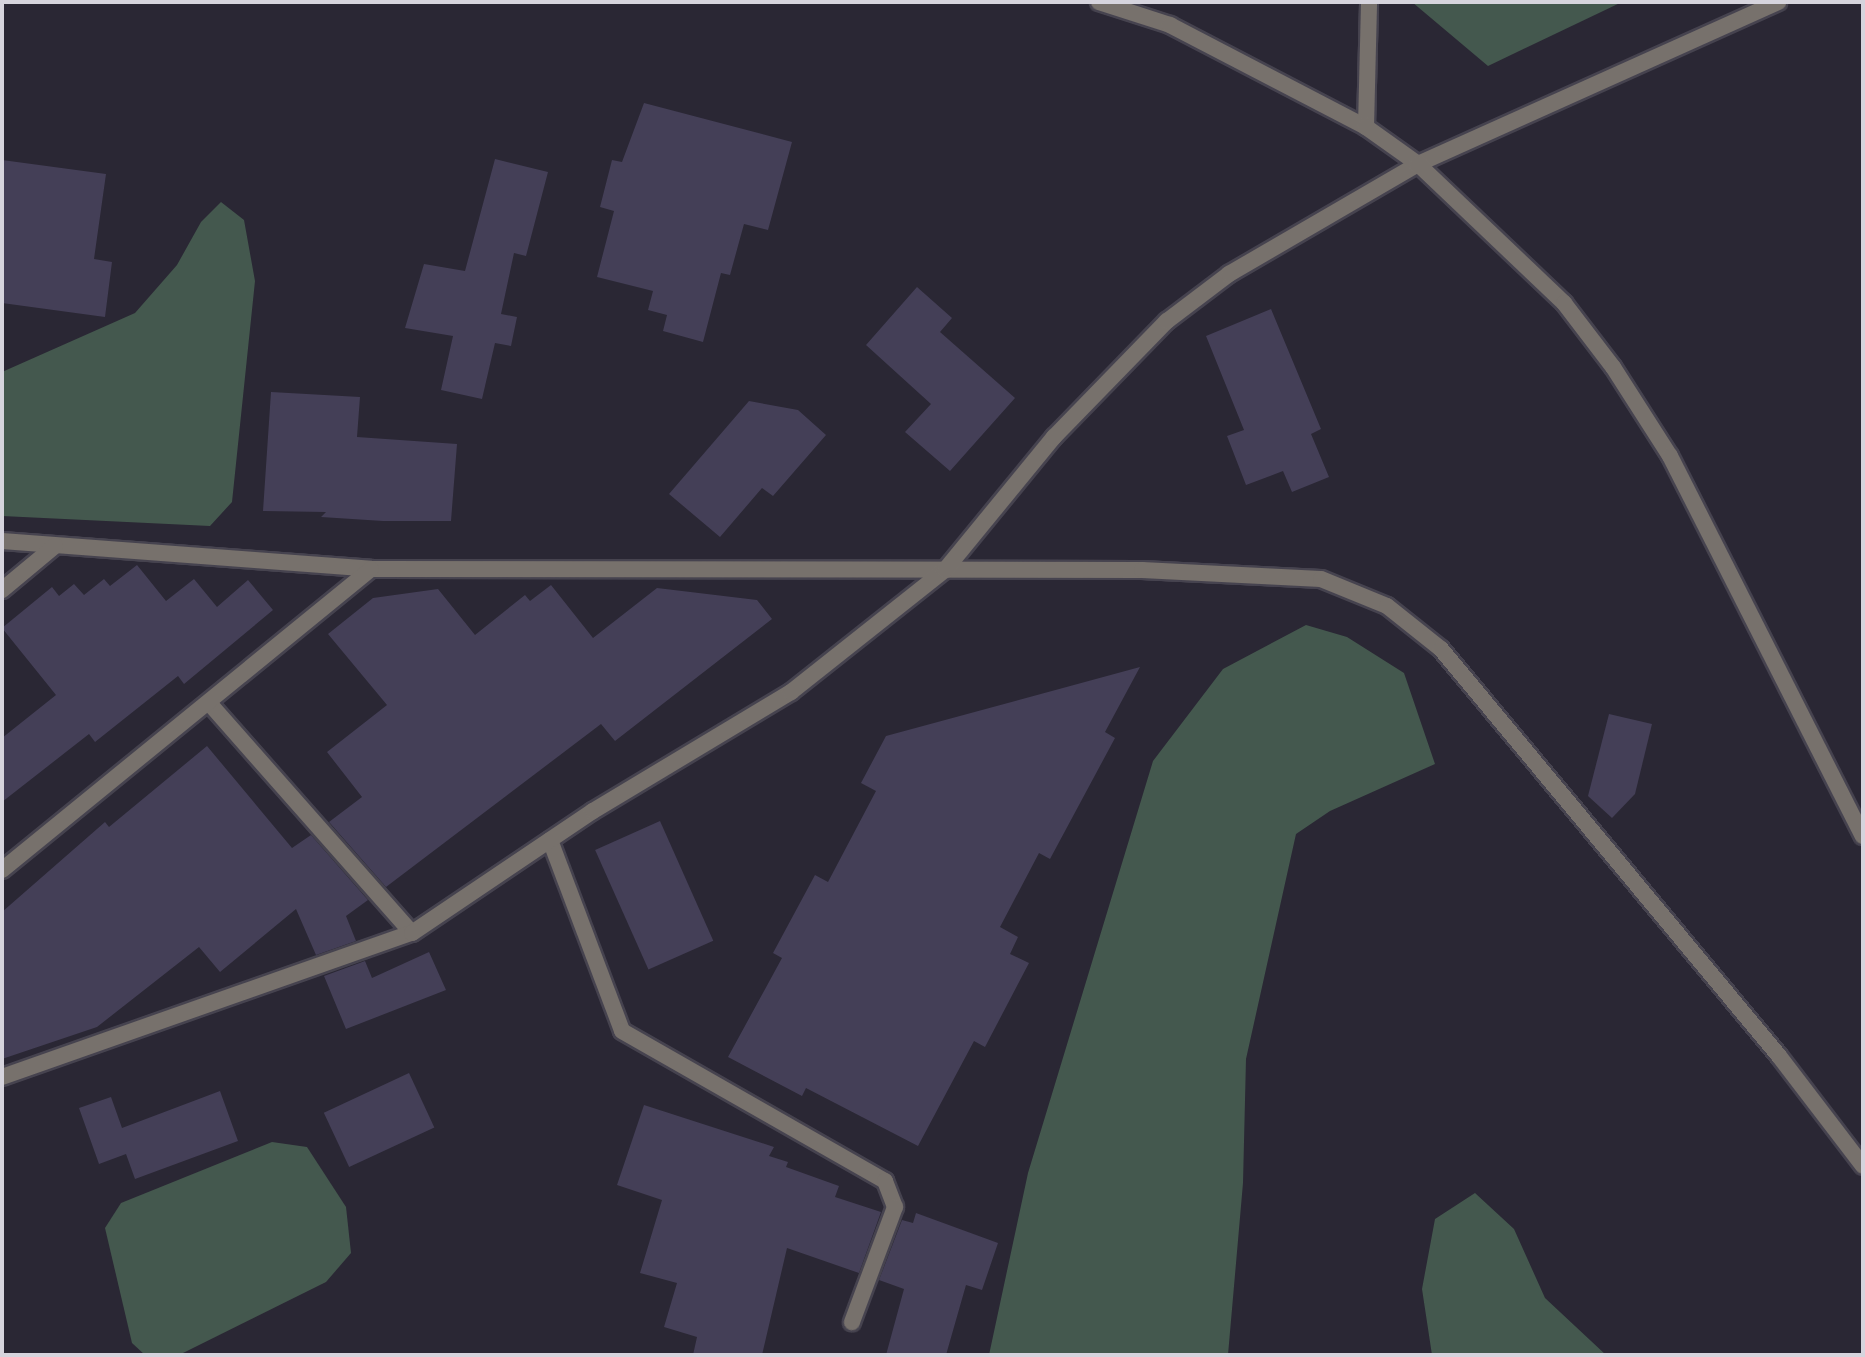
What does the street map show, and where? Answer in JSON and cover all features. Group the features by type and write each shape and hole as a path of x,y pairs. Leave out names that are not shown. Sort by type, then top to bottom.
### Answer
{"street":[{"path":"1099,2 1170,25 1366,127 1418,164 1564,303 1613,367 1670,456 1863,836"},
{"path":"1366,127 1369,2"},
{"path":"2,1077 412,933 550,840 791,692 945,570 1054,437 1167,321 1283,239 1418,164 1778,2"},
{"path":"2,541 371,569 1247,571 1321,579 1387,606 1441,649 1779,1056 1863,1166"},
{"path":"2,590 55,546"},
{"path":"2,870 210,704 371,569"},
{"path":"210,704 412,933"},
{"path":"550,840 622,1031 885,1181 895,1207 852,1322"}],"green space":[{"path":"1412,2 1622,2 1488,66"},
{"path":"221,202 244,220 255,281 232,502 210,526 2,516 2,372 135,313 177,265 201,222"},
{"path":"1306,625 1347,637 1404,673 1435,764 1330,811 1296,834 1246,1059 1243,1183 1228,1355 989,1355 1028,1173 1153,761 1223,669"},
{"path":"272,1142 307,1147 346,1207 351,1253 326,1282 179,1355 145,1355 132,1343 105,1228 121,1203"},
{"path":"1475,1193 1514,1229 1545,1298 1606,1355 1432,1355 1422,1289 1435,1219"}],"building":[{"path":"644,103 792,142 768,230 744,224 730,275 721,273 703,342 663,331 667,315 648,310 653,291 597,277 614,211 600,207 612,160 622,162"},
{"path":"495,159 548,172 526,256 514,253 501,314 517,317 511,346 495,343 482,399 441,390 453,336 405,328 424,264 465,271"},
{"path":"2,160 106,174 94,259 112,262 105,317 2,303"},
{"path":"917,287 952,318 940,332 1015,398 950,471 905,432 931,404 866,345"},
{"path":"1271,309 1321,429 1311,434 1329,477 1292,492 1283,471 1246,485 1227,436 1244,430 1206,336"},
{"path":"271,392 360,397 357,437 457,444 451,521 383,521 321,517 326,512 263,511"},
{"path":"749,401 798,410 826,435 773,496 762,488 720,537 669,494"},
{"path":"137,565 166,601 194,579 217,607 248,580 273,610 184,684 178,676 95,742 89,734 2,802 2,738 56,695 2,628 52,587 59,596 74,584 84,595 104,579 110,586"},
{"path":"551,585 593,638 657,588 757,600 772,619 615,741 601,724 386,887 329,822 362,797 327,752 387,705 328,634 373,598 438,589 475,635 525,595 530,601"},
{"path":"1140,667 1105,732 1115,738 1050,859 1039,853 1000,927 1018,937 1010,954 1029,963 985,1047 974,1041 918,1146 806,1088 802,1096 728,1057 782,958 773,953 815,875 828,882 876,791 861,783 886,736"},
{"path":"1609,714 1652,724 1635,794 1612,818 1588,796"},
{"path":"207,746 292,848 311,835 368,900 346,916 356,941 316,955 296,909 220,972 199,947 97,1027 2,1059 2,912 105,822 109,827"},
{"path":"660,821 713,941 648,970 595,850"},
{"path":"429,952 446,990 346,1029 324,976 365,961 372,978"},
{"path":"409,1073 434,1127 349,1167 324,1113"},
{"path":"220,1091 238,1141 135,1179 126,1154 99,1164 79,1108 111,1097 122,1128"},
{"path":"644,1105 774,1147 769,1156 788,1162 786,1167 839,1186 835,1197 881,1212 859,1273 787,1248 762,1355 693,1355 697,1337 664,1327 677,1283 640,1273 662,1200 617,1185"},
{"path":"916,1213 998,1243 982,1290 966,1285 946,1355 886,1355 904,1289 879,1280 902,1220 913,1223"}]}
